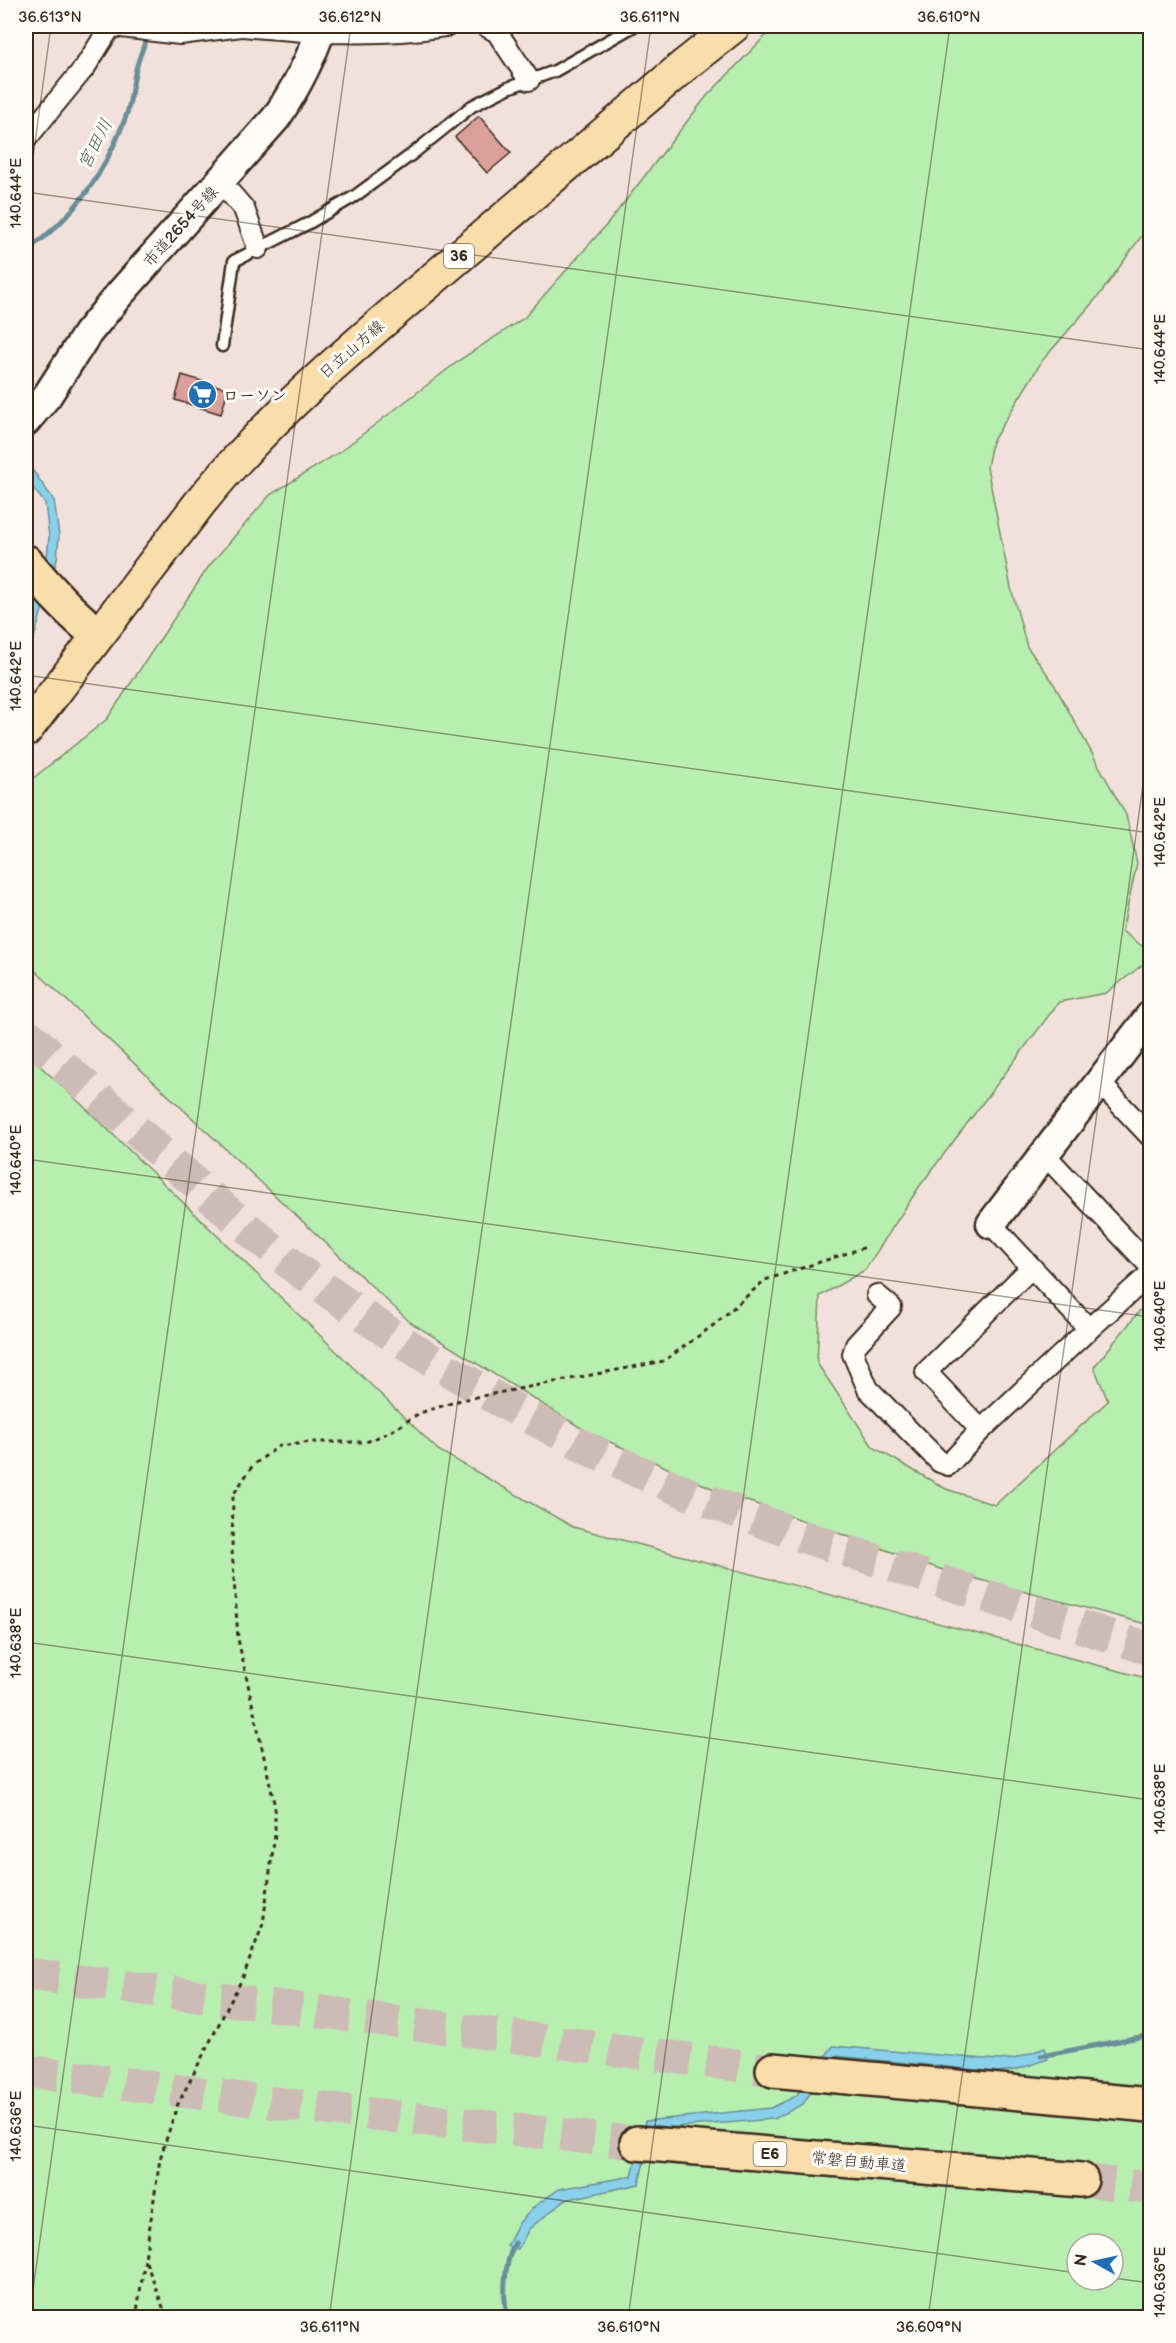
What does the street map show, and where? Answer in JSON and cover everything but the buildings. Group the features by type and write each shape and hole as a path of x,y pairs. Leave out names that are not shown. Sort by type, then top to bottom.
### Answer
{"highway":[{"path":"26,562 69,611 98,634"},
{"path":"773,2070 1150,2105"},
{"name":"常磐自動車道","path":"637,2143 1075,2180"}],"main road":[{"name":"日立山方線","path":"26,730 225,471 327,368 686,63 735,26"}],"street":[{"path":"26,139 85,67 115,26 180,34 242,26 402,30 446,26"},
{"path":"486,26 496,32 528,80"},
{"name":"市道2654号線","path":"26,421 47,396 87,334 117,296 276,118 310,62 321,29"},
{"path":"220,181 244,209 258,248"},
{"path":"1089,1329 991,1224 1150,1016"},
{"path":"1100,1083 1150,1136"},
{"path":"1044,1154 1150,1266"},
{"path":"981,1430 926,1372 1031,1268"},
{"path":"877,1295 891,1307 856,1345 853,1354 868,1389 940,1462 948,1465 981,1430 1150,1274"}],"lane":[{"path":"222,346 234,261 309,223 355,196 472,106 528,80 555,71 634,26"}],"path":[{"path":"136,2318 160,2159 177,2106 243,1977 262,1924 275,1834 275,1807 238,1639 232,1548 233,1496 253,1465 279,1446 313,1442 366,1442 390,1432 420,1413 461,1400 664,1361 715,1324 765,1280 866,1247"},
{"path":"145,2261 167,2318"}],"green space":[{"path":"775,26 1150,26 1150,224 1101,293 1042,361 992,442 987,467 1011,588 1027,647 1051,679 1126,815 1137,863 1122,931 1150,952 1150,959 1106,993 1059,1002 919,1187 865,1270 820,1296 817,1363 873,1447 946,1489 995,1505 1108,1401 1094,1367 1150,1298 1150,1625 943,1570 716,1490 586,1431 410,1322 26,962 26,784 107,719 209,566 270,495 338,453 461,359 524,318 609,222 706,97"},
{"path":"26,1053 94,1116 438,1450 573,1527 1150,1679 1150,2317 26,2317"}],"water":[{"path":"26,461 54,500 59,536 57,559 31,648 26,654 26,632 47,556 49,537 45,503 26,480"},
{"path":"833,2046 997,2060 1014,2059 1045,2048 1048,2059 1016,2070 997,2072 836,2056 803,2104 774,2119 651,2129 639,2184 565,2200 529,2229 518,2249 507,2246 519,2223 535,2206 559,2189 632,2176 645,2121 771,2108 796,2096"}],"waterway":[{"name":"宮田川","path":"26,251 59,224 86,193 97,176 117,139 127,113 136,69 148,34"},
{"path":"1041,2056 1150,2035"},
{"path":"508,2318 505,2280 508,2260 515,2243"}],"tunnel":[{"path":"26,1033 229,1213 298,1270 428,1358 590,1450 687,1493 798,1535 1150,1649"},
{"path":"26,1974 773,2070"},
{"path":"26,2071 291,2105 637,2143"},
{"path":"1081,2180 1150,2188"}],"place":[{"name":"ローソン","path":"202,395"}]}
